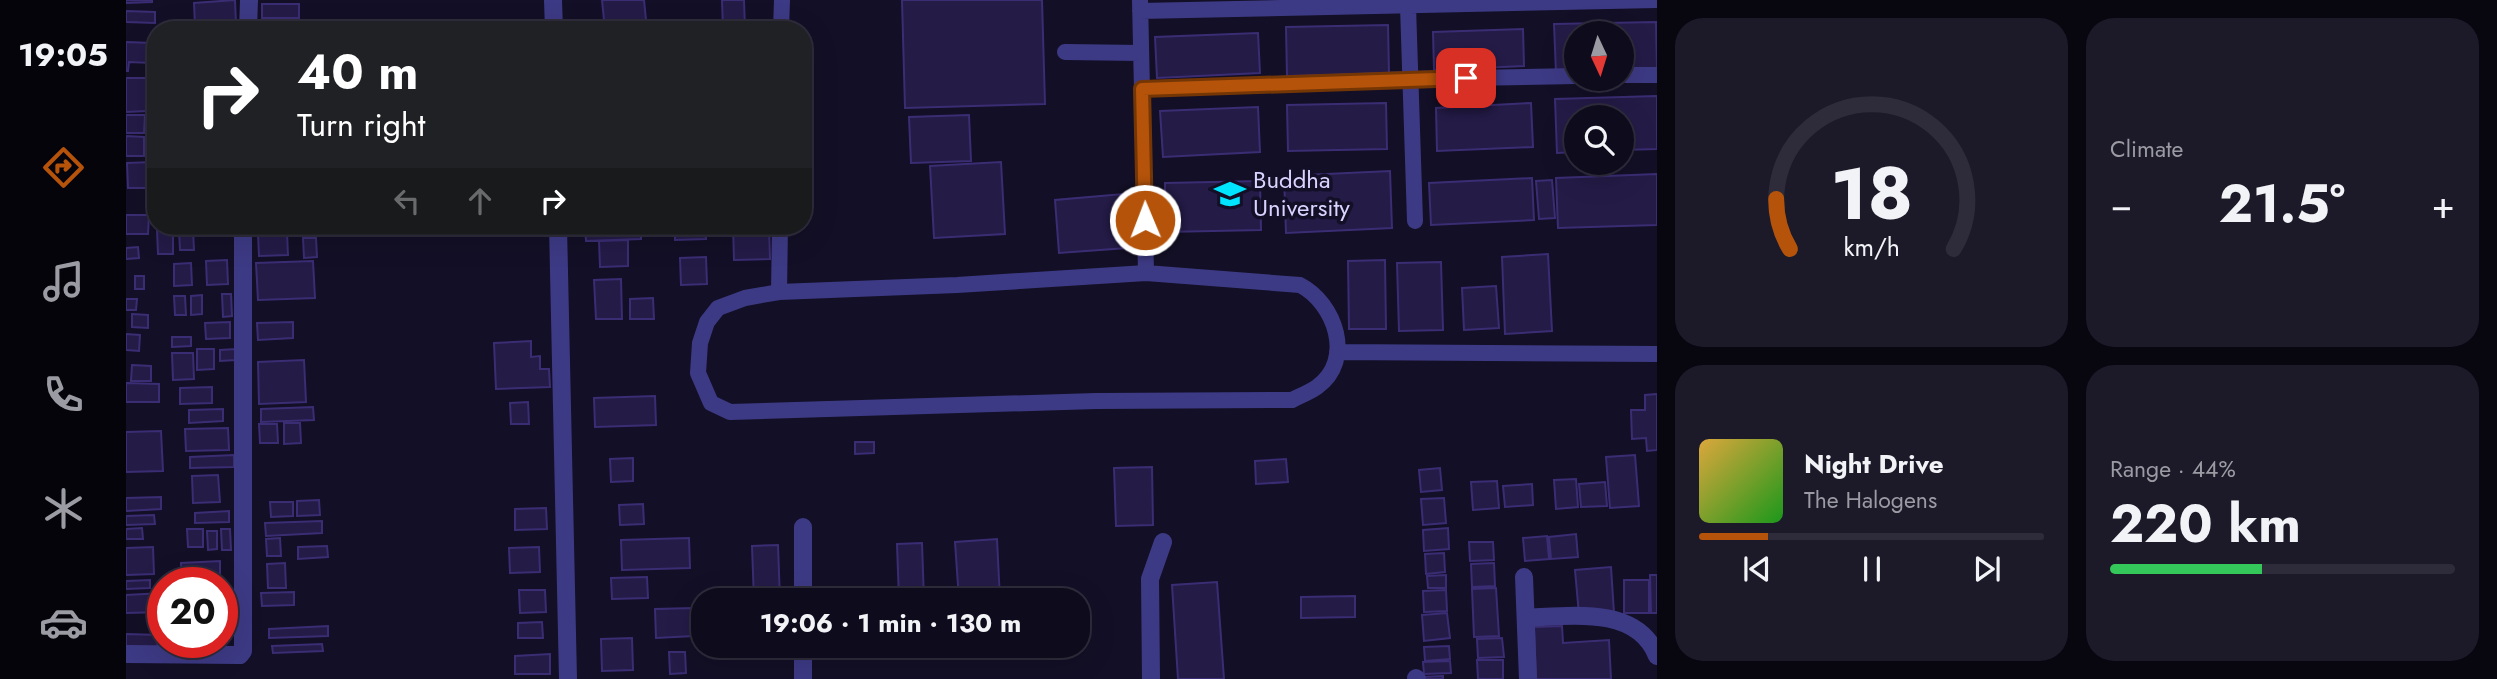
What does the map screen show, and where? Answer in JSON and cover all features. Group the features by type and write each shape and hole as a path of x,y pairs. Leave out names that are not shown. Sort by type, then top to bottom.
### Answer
{"street":[{"path":"248,21 249,0"},
{"path":"553,0 554,21"},
{"path":"126,654 240,655 243,650 243,235"},
{"path":"558,235 568,679"},
{"path":"803,527 803,588"},
{"path":"1151,679 1150,579 1163,542"},
{"path":"1524,577 1528,679"},
{"path":"1526,618 1609,618 1641,632 1657,656"},
{"path":"803,658 803,679"}],"lane":[{"path":"781,21 782,0"},
{"path":"1146,273 1140,6 1408,6 1657,0"},
{"path":"1408,6 1415,221"},
{"path":"1065,52 1141,53"},
{"path":"1634,75 1657,75"},
{"path":"1142,89 1564,76"},
{"path":"779,292 780,235"},
{"path":"1146,273 1300,285 1312,291 1321,300 1338,338 1331,371 1319,387 1292,400 1096,401 730,412 711,403 698,373 700,343 707,322 718,307 745,298 779,292 1146,273"},
{"path":"1337,352 1657,355"}],"building":[{"path":"126,0 152,0 152,2 126,3"},
{"path":"235,0 236,21 195,21 194,3"},
{"path":"602,0 644,0 646,21 604,21"},
{"path":"722,0 744,0 745,21 723,21"},
{"path":"902,0 1042,0 1045,104 905,108"},
{"path":"262,4 299,4 299,18 262,18"},
{"path":"126,11 155,12 155,21 126,22"},
{"path":"1634,22 1656,22 1657,70 1634,71"},
{"path":"1554,24 1564,24 1564,73 1556,73"},
{"path":"1388,25 1389,74 1287,76 1286,27"},
{"path":"1523,29 1524,66 1434,70 1433,32"},
{"path":"1258,33 1260,73 1157,78 1155,37"},
{"path":"126,42 147,43 147,63 129,62 126,71"},
{"path":"126,78 147,78 147,111 126,112"},
{"path":"1657,96 1657,149 1634,150 1634,105 1564,105 1564,153 1557,153 1555,99"},
{"path":"1386,103 1387,149 1288,151 1287,105"},
{"path":"1531,103 1533,147 1437,151 1436,108"},
{"path":"1258,107 1260,152 1163,157 1160,111"},
{"path":"126,115 145,115 144,133 126,133"},
{"path":"969,115 971,161 911,163 909,117"},
{"path":"126,136 144,137 144,156 126,156"},
{"path":"147,162 147,188 128,188 127,163"},
{"path":"1001,162 1005,234 934,238 930,166"},
{"path":"1390,171 1392,228 1286,233 1284,176"},
{"path":"1657,174 1657,225 1558,228 1556,178"},
{"path":"1532,178 1534,220 1431,225 1429,183"},
{"path":"1552,180 1555,218 1539,219 1536,181"},
{"path":"1260,181 1261,230 1165,232 1165,183"},
{"path":"1123,194 1127,248 1059,253 1055,200"},
{"path":"126,215 147,215 147,234 126,234"},
{"path":"157,235 173,235 173,254 158,254"},
{"path":"179,235 193,235 194,250 180,250"},
{"path":"258,235 287,235 288,255 259,256"},
{"path":"586,235 641,235 641,239 586,241"},
{"path":"675,235 706,235 706,239 675,240"},
{"path":"733,235 769,235 770,259 734,260"},
{"path":"303,238 316,238 317,257 304,258"},
{"path":"628,240 628,266 600,267 599,241"},
{"path":"138,247 139,258 126,259 126,248"},
{"path":"1548,254 1552,331 1505,334 1502,257"},
{"path":"706,257 707,284 681,285 680,258"},
{"path":"227,260 228,284 207,285 206,261"},
{"path":"1385,260 1386,329 1349,329 1348,261"},
{"path":"313,261 315,298 258,300 256,263"},
{"path":"1441,262 1443,330 1399,331 1397,263"},
{"path":"191,263 192,285 174,286 174,264"},
{"path":"135,276 144,276 144,289 135,289"},
{"path":"621,279 622,319 596,319 594,280"},
{"path":"1496,286 1499,328 1464,330 1462,288"},
{"path":"222,294 231,294 232,316 223,317"},
{"path":"202,295 202,314 191,315 191,296"},
{"path":"174,296 185,296 186,315 175,315"},
{"path":"653,298 654,319 630,319 630,299"},
{"path":"126,299 137,299 136,310 126,310"},
{"path":"132,314 148,315 148,328 132,327"},
{"path":"230,322 230,338 206,339 205,323"},
{"path":"293,322 293,338 258,340 257,323"},
{"path":"126,334 140,335 139,351 126,350"},
{"path":"172,337 191,337 191,346 172,347"},
{"path":"531,341 531,357 540,356 540,369 549,369 550,387 496,389 494,343"},
{"path":"197,349 214,349 214,369 197,370"},
{"path":"236,349 236,360 220,361 220,350"},
{"path":"172,353 193,353 194,379 173,380"},
{"path":"304,360 306,402 259,404 258,362"},
{"path":"132,365 151,366 151,381 131,381"},
{"path":"126,383 159,384 159,402 126,402"},
{"path":"212,387 212,403 180,404 180,388"},
{"path":"1657,394 1657,450 1647,451 1646,438 1632,439 1631,410 1645,410 1645,395"},
{"path":"655,396 656,425 595,427 594,398"},
{"path":"528,402 529,424 511,424 510,403"},
{"path":"313,407 314,420 261,422 261,409"},
{"path":"223,409 223,421 189,423 189,410"},
{"path":"284,423 300,423 301,443 284,444"},
{"path":"259,424 277,424 278,443 260,443"},
{"path":"228,428 229,450 186,451 185,429"},
{"path":"161,431 163,471 126,472 126,432"},
{"path":"855,442 874,442 874,453 855,454"},
{"path":"234,455 234,467 190,468 190,457"},
{"path":"1635,455 1639,506 1610,508 1606,457"},
{"path":"633,458 633,481 611,482 610,459"},
{"path":"1286,459 1288,482 1256,484 1255,461"},
{"path":"1152,467 1153,525 1116,526 1114,468"},
{"path":"1440,468 1442,490 1421,492 1419,470"},
{"path":"218,475 220,502 193,503 192,476"},
{"path":"1576,479 1578,507 1556,509 1554,480"},
{"path":"1497,481 1499,508 1473,510 1471,482"},
{"path":"1605,482 1607,506 1581,507 1579,484"},
{"path":"1532,484 1533,505 1505,507 1503,486"},
{"path":"161,497 161,509 126,511 126,498"},
{"path":"1444,498 1446,523 1423,525 1421,499"},
{"path":"319,500 320,515 297,516 297,501"},
{"path":"270,502 293,502 293,516 271,517"},
{"path":"643,504 644,524 620,525 619,505"},
{"path":"546,508 547,529 515,530 515,509"},
{"path":"229,511 229,522 195,523 195,513"},
{"path":"154,515 155,524 126,525 126,516"},
{"path":"322,521 322,533 266,536 265,523"},
{"path":"142,528 143,539 126,539 126,529"},
{"path":"1448,528 1449,549 1424,551 1423,530"},
{"path":"187,529 203,529 203,547 188,547"},
{"path":"221,529 230,529 231,550 222,550"},
{"path":"207,531 217,531 217,549 208,550"},
{"path":"1576,534 1578,557 1551,559 1549,537"},
{"path":"1547,536 1549,559 1525,561 1523,538"},
{"path":"280,538 281,556 267,556 266,539"},
{"path":"689,538 690,568 622,570 621,540"},
{"path":"997,539 999,588 958,588 955,542"},
{"path":"1469,542 1493,542 1494,560 1470,561"},
{"path":"922,543 924,588 899,588 897,544"},
{"path":"778,545 780,588 754,588 752,546"},
{"path":"327,546 328,557 298,559 298,547"},
{"path":"153,547 154,567 147,567 147,574 126,575 126,548"},
{"path":"539,547 540,572 510,573 509,548"},
{"path":"1444,553 1445,572 1426,574 1425,554"},
{"path":"220,561 220,567 181,567 181,563"},
{"path":"285,563 286,588 268,588 267,564"},
{"path":"1494,563 1495,586 1472,587 1471,564"},
{"path":"1611,567 1614,613 1579,615 1575,570"},
{"path":"1446,575 1446,588 1428,588 1427,576"},
{"path":"1650,575 1657,575 1657,613 1651,613"},
{"path":"647,577 648,598 612,599 611,578"},
{"path":"147,580 147,588 126,589 126,581"},
{"path":"1624,580 1649,580 1649,613 1624,613"},
{"path":"1217,582 1224,679 1178,679 1172,585"},
{"path":"1496,588 1499,636 1474,637 1472,589"},
{"path":"519,590 545,590 546,612 520,613"},
{"path":"1446,590 1447,611 1424,612 1423,591"},
{"path":"294,592 294,605 262,606 261,593"},
{"path":"147,594 147,612 126,613 126,595"},
{"path":"1355,596 1355,617 1301,618 1301,597"},
{"path":"691,608 691,636 656,638 655,609"},
{"path":"1447,613 1450,638 1424,641 1422,615"},
{"path":"542,622 543,638 518,638 518,623"},
{"path":"328,626 328,636 269,638 269,629"},
{"path":"1562,626 1563,643 1609,640 1611,679 1536,679 1534,627"},
{"path":"126,634 147,635 147,652 126,651"},
{"path":"632,638 633,670 602,671 601,639"},
{"path":"1502,638 1504,657 1478,658 1477,639"},
{"path":"322,644 323,651 273,653 272,646"},
{"path":"1449,646 1450,659 1425,661 1424,647"},
{"path":"669,652 685,652 686,673 670,674"},
{"path":"550,654 550,674 515,674 515,656"},
{"path":"1477,660 1503,660 1503,679 1478,679"},
{"path":"1450,661 1451,673 1424,674 1423,662"},
{"path":"1443,676 1443,679 1422,679 1422,677"}],"place":[{"name":"Buddha University","path":"1230,194"}],"route":[{"path":"1145,220 1142,89 1466,78"}]}
